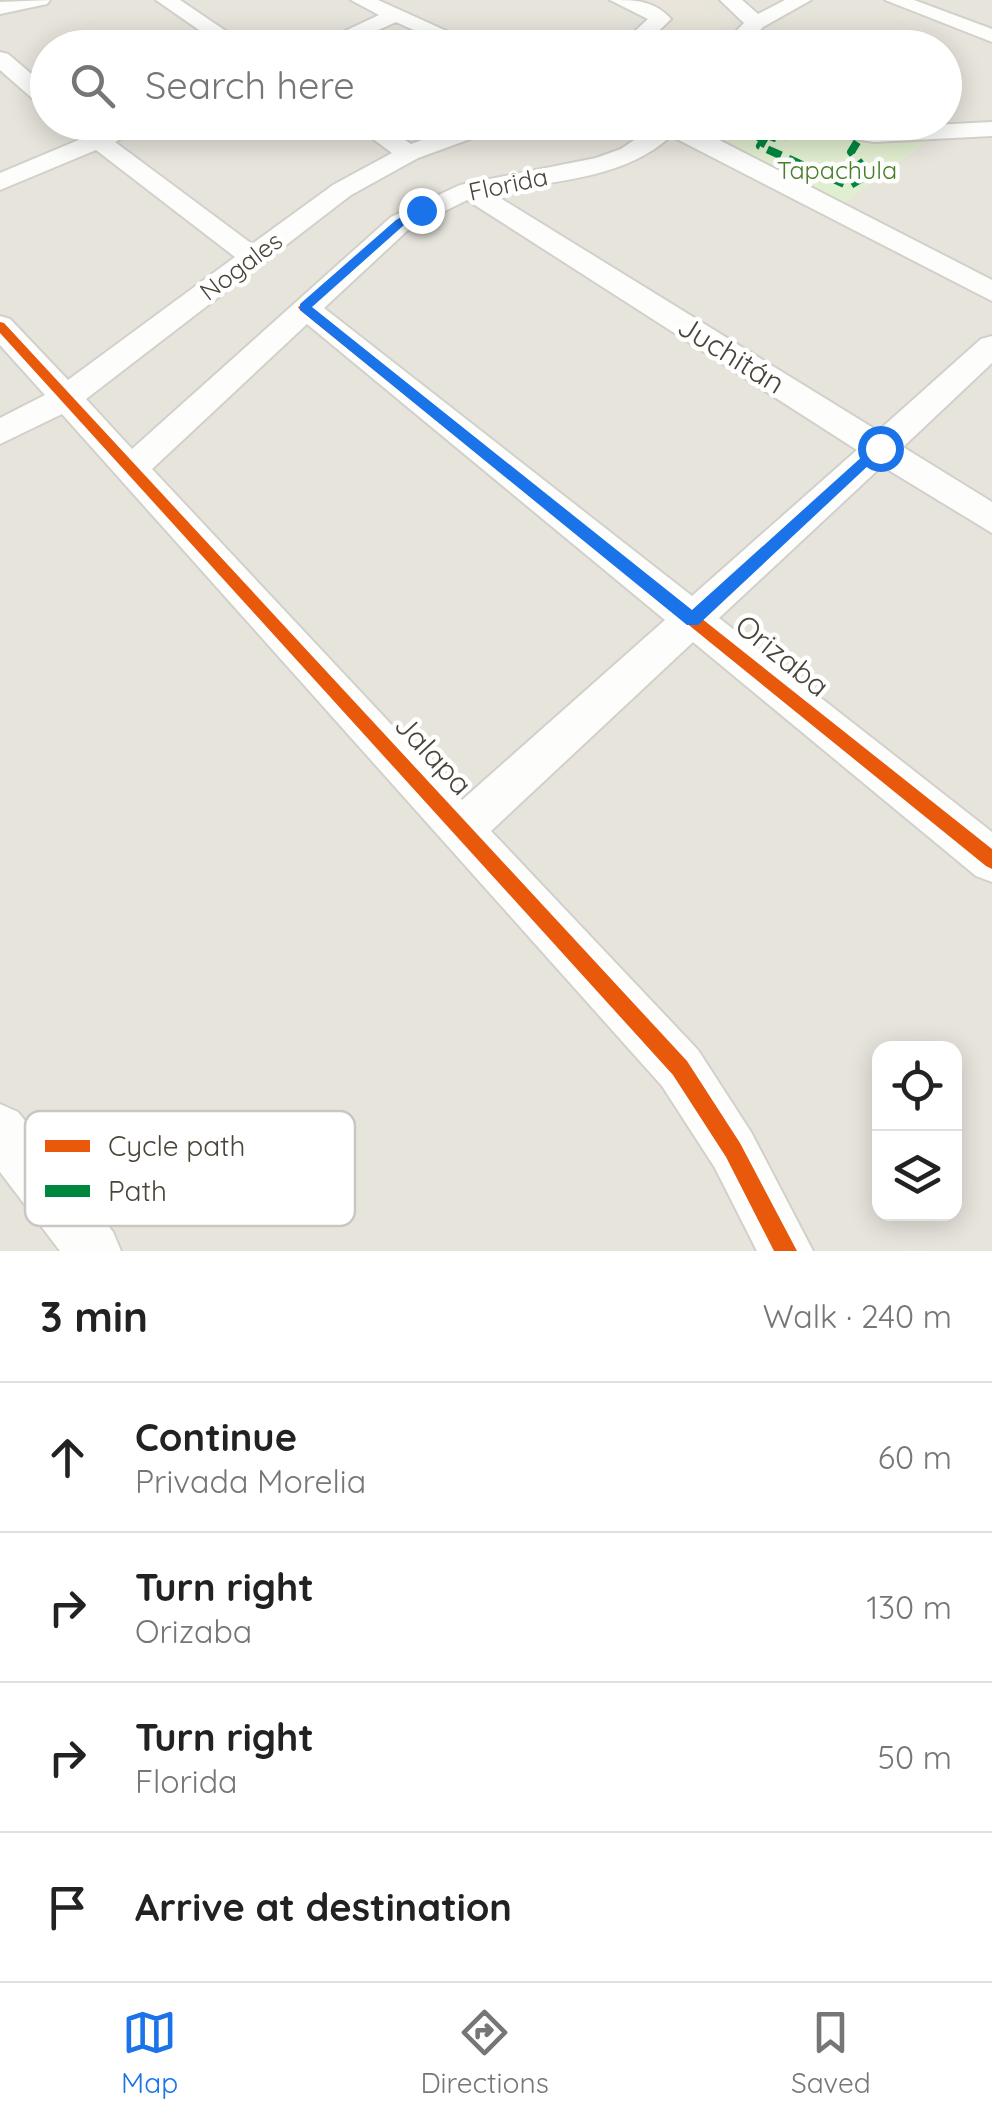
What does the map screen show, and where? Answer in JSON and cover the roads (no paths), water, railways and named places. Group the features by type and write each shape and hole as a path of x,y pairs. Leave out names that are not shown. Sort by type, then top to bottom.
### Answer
{"street":[{"path":"0,8 40,0"},
{"path":"166,0 214,30"},
{"path":"361,0 431,30"},
{"path":"620,0 648,9 661,19 648,30"},
{"path":"730,0 756,23"},
{"path":"749,30 801,0"},
{"path":"895,0 992,36"},
{"path":"361,30 396,15"},
{"path":"0,59 30,85"},
{"path":"962,131 992,130"},
{"path":"389,140 410,153"},
{"name":"Nogales","path":"0,432 66,398 342,190 410,153 446,140"},
{"name":"Florida","path":"132,468 400,223 441,200 470,190 623,158 655,140"},
{"path":"700,140 992,292"},
{"path":"0,182 96,141 252,257"},
{"name":"Juchitán","path":"470,190 992,519"},
{"name":"Orizaba","path":"304,307 992,860"},
{"name":"Jalapa","path":"0,326 680,1068 734,1150 786,1251"},
{"path":"463,828 992,346"},
{"path":"0,1130 25,1162"},
{"path":"75,1226 94,1251"}],"park label":[{"name":"Tapachula","path":"837,170"}]}
